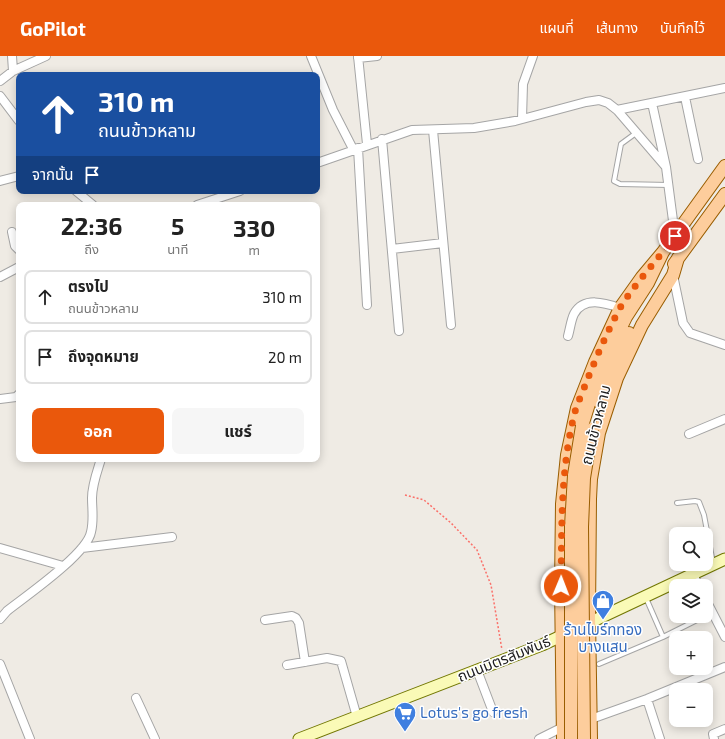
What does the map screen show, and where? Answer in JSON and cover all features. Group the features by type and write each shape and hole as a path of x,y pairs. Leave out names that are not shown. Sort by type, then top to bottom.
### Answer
{"main road":[{"name":"ถนนข้าวหลาม","path":"570,739 571,526 574,475 587,428 599,372 626,317 648,283 663,252 725,166"},
{"name":"ถนนข้าวหลาม","path":"584,739 582,527 587,428 608,376 635,321 678,258 725,194"},
{"path":"563,733 561,586 562,504 567,454 577,408 594,362 620,308 642,277 663,252"},
{"path":"591,739 589,624 590,499 591,479 598,433 617,378 642,325 674,275 678,258"},
{"path":"562,504 567,518 571,520 579,520 587,515 590,499"},
{"path":"561,586 565,602 573,607 579,606 589,584"},
{"path":"562,689 566,673 575,665 584,671 588,679 590,693"}],"street":[{"path":"12,56 13,71"},
{"path":"0,81 13,71 46,56"},
{"path":"311,56 318,72"},
{"path":"367,144 358,57 377,56"},
{"path":"522,119 523,84 533,56"},
{"path":"320,78 333,110 356,148 367,305"},
{"path":"617,110 725,88"},
{"path":"0,96 16,117"},
{"path":"685,96 698,159"},
{"path":"320,162 367,144 412,130 474,128 522,119 599,100 608,103 617,110 666,167"},
{"path":"652,103 666,167 675,236"},
{"path":"433,130 450,325"},
{"path":"382,139 399,331"},
{"path":"0,181 16,177"},
{"path":"80,194 89,202"},
{"path":"206,202 231,194"},
{"path":"12,232 16,247"},
{"path":"392,249 443,244"},
{"path":"0,277 16,269"},
{"path":"674,275 683,323 690,333 725,345"},
{"path":"568,336 574,314 582,306 592,302 620,308"},
{"path":"0,399 16,397"},
{"path":"689,434 725,419"},
{"path":"0,619 7,611 63,566 82,548 91,533 94,514 92,497 100,462"},
{"path":"82,548 172,537"},
{"path":"0,548 63,566"},
{"name":"ถนนมิตรสัมพันธ์","path":"713,565 725,559"},
{"name":"ถนนมิตรสัมพันธ์","path":"299,739 562,636 701,571"},
{"path":"693,575 695,579"},
{"path":"265,620 292,616 296,618 299,623 305,662"},
{"path":"713,621 725,636"},
{"path":"287,665 327,658 341,661 357,717"},
{"path":"0,664 30,739"},
{"path":"590,719 647,699 725,667"},
{"path":"477,670 493,712"},
{"path":"136,698 155,739"},
{"path":"647,699 660,739"},
{"path":"714,739 713,734 725,729"},
{"path":"539,739 563,733"}],"lane":[{"path":"636,132 621,144 614,181 620,184 669,185"},
{"path":"676,503 699,502 704,515 706,527"},
{"path":"646,598 663,637"},
{"path":"599,664 663,637 692,623"}],"path":[{"path":"406,495 424,500 451,523 477,550 491,585 504,660"}],"place":[{"name":"ร้านไบร์ททอง บางแสน","path":"603,620"},
{"name":"Lotus's go fresh","path":"405,732"}],"route":[{"path":"561,586 562,504 567,454 577,408 594,362 620,308 642,277 675,236"}]}
